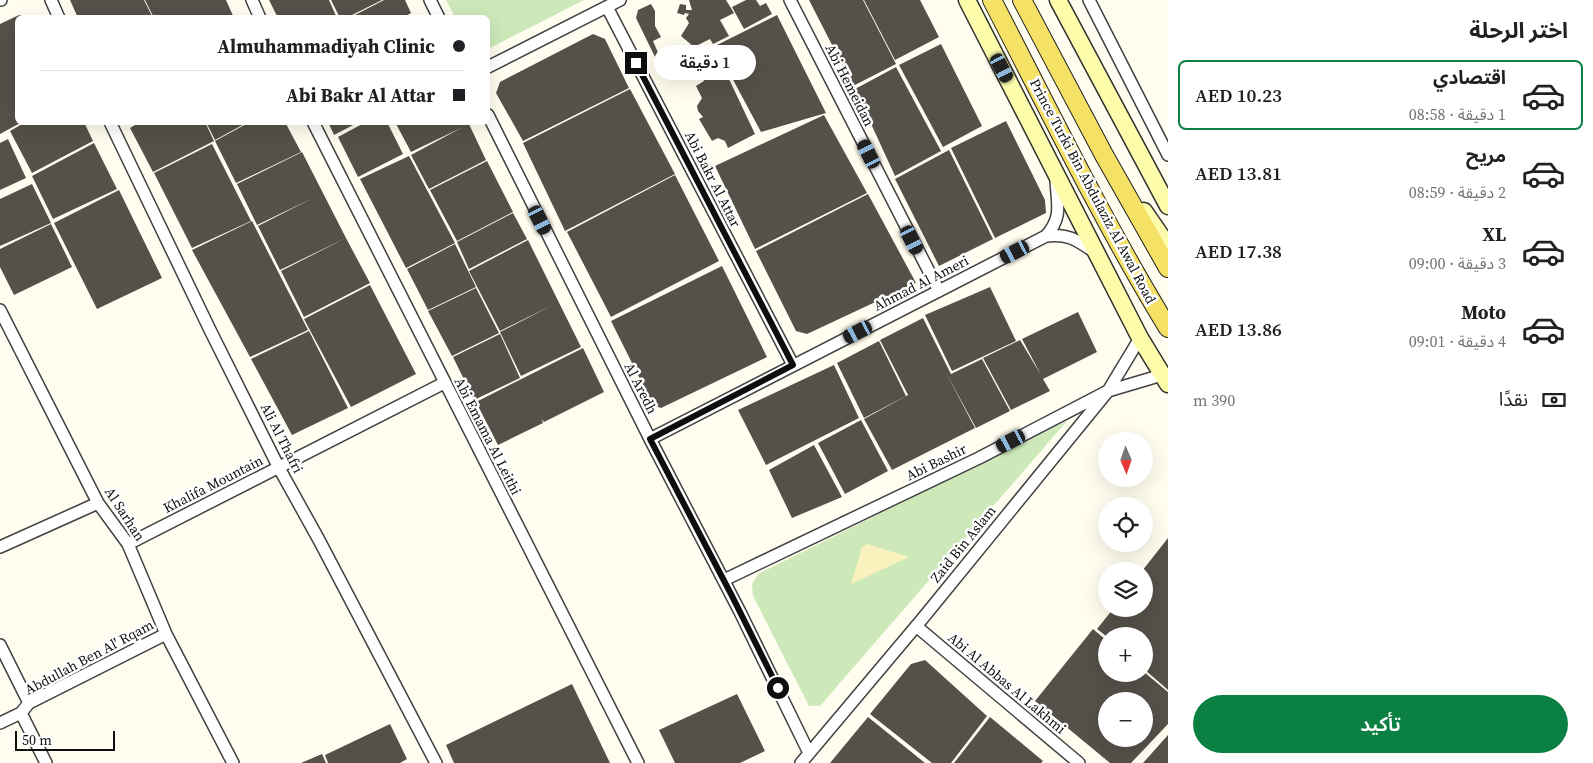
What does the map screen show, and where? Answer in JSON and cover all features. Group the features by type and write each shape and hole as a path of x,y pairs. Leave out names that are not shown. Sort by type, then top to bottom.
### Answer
{"main road":[{"path":"967,0 1140,338 1165,380"},
{"name":"Prince Turki Bin Abdulaziz Al Awal Road","path":"992,0 1115,239 1168,328"},
{"name":"Prince Turki Bin Abdulaziz Al Awal Road","path":"1022,0 1104,154 1168,268"},
{"path":"1058,0 1168,206"},
{"path":"1104,154 1168,246"}],"street":[{"path":"51,0 58,15"},
{"path":"252,0 259,15"},
{"path":"430,0 438,15"},
{"path":"490,66 620,0"},
{"name":"Abi Hemeidan","path":"790,0 939,291"},
{"path":"1088,0 1168,156"},
{"name":"Abi Bakr Al Attar","path":"606,6 793,365"},
{"name":"Al Aredh","path":"490,119 650,439 724,580 805,760"},
{"name":"Ali Al Thafri","path":"111,125 279,468 436,763"},
{"name":"Abi Emama Al Leithi","path":"315,125 638,763"},
{"path":"1046,236 1054,227 1058,217 1055,170"},
{"path":"1046,236 1058,234 1069,236 1098,254"},
{"name":"Ahmad Al Ameri","path":"650,439 1046,236"},
{"name":"Al Sarhan","path":"0,310 98,503 128,544 166,634 233,763"},
{"name":"Zaid Bin Aslam","path":"805,760 1108,391 1140,338"},
{"name":"Abi Bashir","path":"724,580 979,458 1108,391 1165,380"},
{"name":"Khalifa Mountain","path":"128,544 444,383"},
{"path":"0,548 98,503"},
{"name":"Abi Al Abbas Al Lakhmi","path":"916,626 1079,763"},
{"name":"Abdullah Ben Al' Rqam","path":"0,723 21,712 29,703 166,634"},
{"path":"0,645 29,703"},
{"path":"21,712 46,763"}],"green space":[{"path":"446,0 584,0 490,48 490,15 454,15"},
{"path":"1067,421 820,706 809,706 753,596 752,584 758,574"}],"sand":[{"path":"867,544 909,557 851,584 862,547"}],"building":[{"path":"70,0 144,0 152,15 77,15"},
{"path":"145,0 226,0 233,15 152,15"},
{"path":"269,0 329,0 336,15 276,15"},
{"path":"331,0 382,0 352,15 338,15"},
{"path":"384,0 405,0 411,13 407,15 355,15"},
{"path":"689,0 726,0 734,13 720,20 729,36 713,44 710,39 694,47 681,36 689,23 686,18 689,14 677,13 680,4 686,5 686,10 692,10"},
{"path":"746,0 756,0 760,6 766,3 772,14 744,29 732,7"},
{"path":"809,0 863,0 896,64 853,86"},
{"path":"864,0 920,0 939,37 895,60"},
{"path":"651,4 655,11 655,26 661,37 653,41 659,55 655,57 636,18 638,10"},
{"path":"777,15 826,113 761,132 715,46"},
{"path":"15,17 16,125 0,134 0,24"},
{"path":"593,34 605,39 629,88 523,141 496,93 500,82"},
{"path":"941,44 982,126 943,147 899,65"},
{"path":"675,55 678,62 661,70 658,63"},
{"path":"719,58 755,134 728,148 725,141 718,138 712,141 699,119 703,117 698,111 697,106 702,98 696,86 704,81 698,67"},
{"path":"896,67 941,151 895,176 855,89"},
{"path":"630,89 675,174 565,231 523,143"},
{"path":"824,115 867,193 755,249 715,166"},
{"path":"1006,121 1045,200 1046,213 995,238 951,148"},
{"path":"21,125 85,125 93,141 32,173 10,131"},
{"path":"135,125 206,125 214,141 153,172 130,128"},
{"path":"208,125 242,125 215,140"},
{"path":"244,125 287,125 301,152 236,183 215,141"},
{"path":"329,125 353,125 334,135"},
{"path":"360,125 388,125 403,154 358,177 338,137"},
{"path":"397,125 469,125 486,160 429,189 411,155 463,127 411,152"},
{"path":"8,139 26,178 0,190 0,143"},
{"path":"94,143 117,189 53,219 32,176"},
{"path":"212,144 251,221 192,248 154,173"},
{"path":"949,150 993,239 939,266 895,179"},
{"path":"302,152 346,238 280,270 258,226 313,198 257,225 237,184"},
{"path":"409,156 455,243 406,268 360,179"},
{"path":"487,161 513,212 457,241 430,190"},
{"path":"675,175 719,261 611,317 567,232"},
{"path":"32,184 51,223 0,246 0,199"},
{"path":"119,190 162,278 97,309 54,223"},
{"path":"868,194 916,283 807,334 796,331 756,251"},
{"path":"513,213 527,239 469,269 457,242"},
{"path":"252,221 308,330 250,357 192,250"},
{"path":"51,224 72,267 14,295 0,267 0,249"},
{"path":"346,238 370,283 304,317 281,271"},
{"path":"528,240 581,347 521,376 500,332 553,305 500,331 469,271"},
{"path":"455,244 476,287 428,310 407,269"},
{"path":"722,266 767,357 661,408 653,405 611,321"},
{"path":"370,285 416,374 351,407 304,319"},
{"path":"990,287 1016,341 952,371 925,315"},
{"path":"476,288 499,333 452,356 428,311"},
{"path":"1078,312 1097,352 1043,379 1050,391 1011,410 983,358 1020,340 1041,375 1022,339"},
{"path":"923,318 951,374 982,359 1010,411 976,428 945,371 975,428 892,470 864,419 908,395 880,340"},
{"path":"309,331 348,408 292,435 251,359"},
{"path":"500,334 520,378 474,400 453,357"},
{"path":"879,341 906,396 864,418 837,363"},
{"path":"583,348 604,392 544,422 542,419 543,423 498,445 476,402"},
{"path":"834,365 859,418 766,465 738,410"},
{"path":"861,420 888,471 845,494 818,443"},
{"path":"814,445 842,497 792,518 769,470"},
{"path":"1168,538 1168,690 1153,677 1153,627 1099,627 1107,617 1153,617 1153,562 1149,562"},
{"path":"1093,629 1098,633 1098,682 1153,682 1153,680 1168,692 1168,724 1153,740 1153,692 1098,692 1098,747 1146,747 1131,763 1110,763 1035,701"},
{"path":"925,660 987,716 951,763 932,763 870,714 911,664"},
{"path":"572,684 610,763 454,763 446,745"},
{"path":"737,694 765,751 740,763 675,763 659,730"},
{"path":"868,717 925,763 830,763"},
{"path":"990,717 1043,761 1041,763 954,763"},
{"path":"390,724 407,759 400,763 328,763 325,755"},
{"path":"1168,735 1168,763 1143,763"},
{"path":"322,754 326,763 301,763"}],"route":[{"path":"636,63 793,365 650,439 778,688"}]}
